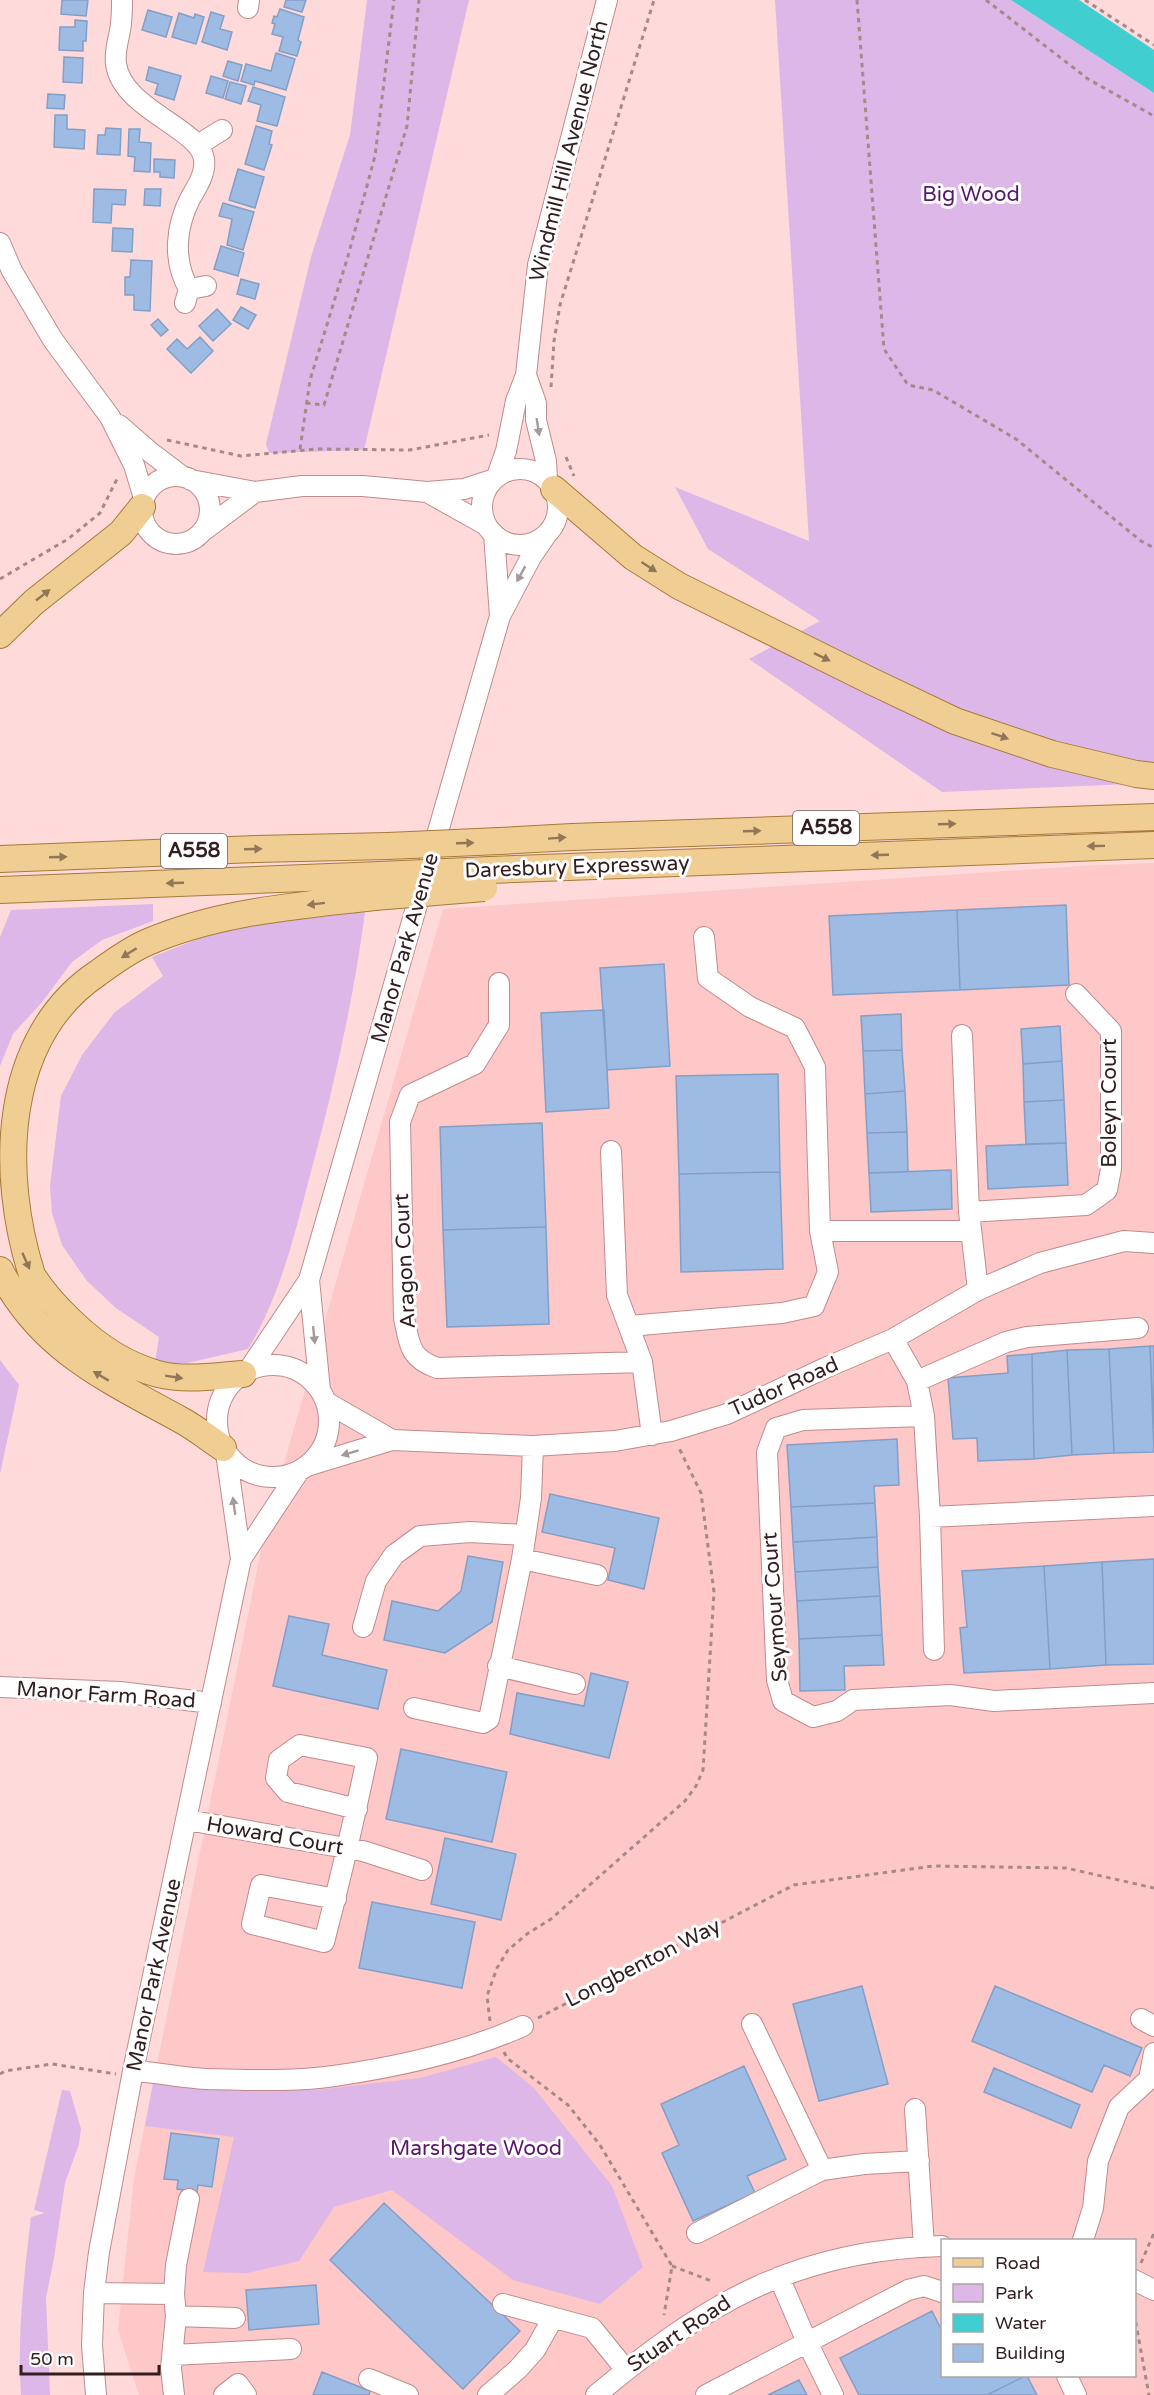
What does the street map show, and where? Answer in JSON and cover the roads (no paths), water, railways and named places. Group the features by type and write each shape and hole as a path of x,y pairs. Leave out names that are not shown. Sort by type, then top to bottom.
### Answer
{"main road":[{"path":"551,484 633,557 678,586 871,681 955,721 1041,750 1136,774 1154,776"},
{"path":"0,635 34,602 121,533 143,503"},
{"name":"Daresbury Expressway","path":"0,859 1154,817"},
{"name":"Daresbury Expressway","path":"377,886 487,879 615,866 1154,845"},
{"path":"246,1372 181,1378 156,1373 120,1359 86,1336 56,1307 32,1275 13,1233 3,1188 1,1134 11,1089 31,1043 56,1007 96,974 146,943 202,922 377,886"},
{"name":"A558","path":"0,890 377,886"},
{"path":"0,1270 26,1311 62,1348 85,1366 183,1421 225,1450"}],"street":[{"path":"122,0 116,66 126,86 148,110 198,145 204,158 202,179 180,223 177,246 182,277 194,293"},
{"name":"Windmill Hill Avenue North","path":"495,478 506,451 516,401 526,375 538,265 607,0"},
{"path":"198,145 222,130"},
{"path":"0,243 12,271 53,340 110,417 134,465 143,503 143,518 147,529 154,537 175,545 186,543 255,492"},
{"name":"Windmill Hill Avenue North","path":"526,375 536,403 536,420 551,484"},
{"path":"110,417 150,452 206,493 210,503 210,513 203,531"},
{"path":"143,503 156,483 164,478 187,478 255,492 302,486 363,486 427,492 464,489 495,478 507,471 528,469 551,484 558,501 558,513 554,525 546,535 526,545 514,545 503,541 490,529 427,492"},
{"path":"490,529 482,514 482,501 485,490 495,478"},
{"name":"Manor Park Avenue","path":"490,529 500,616"},
{"name":"Manor Park Avenue","path":"246,1372 309,1280 500,616 531,557 546,535"},
{"path":"629,1326 782,1313 814,1306 828,1272 820,1231 815,1067 795,1028 750,1007 708,978 704,937"},
{"name":"Aragon Court","path":"500,983 498,1025 475,1064 410,1095 400,1122 404,1318 411,1349 421,1362 437,1368 642,1362"},
{"name":"Boleyn Court","path":"820,1231 969,1221 1086,1204 1107,1190 1111,1169 1111,1031 1076,994"},
{"path":"962,1035 969,1221 978,1290"},
{"path":"611,1151 617,1295 642,1362 662,1433"},
{"name":"Tudor Road","path":"303,1469 392,1440 533,1446 615,1441 662,1433 727,1414 825,1368 893,1340 978,1290 1040,1263 1124,1241 1154,1243"},
{"name":"Manor Park Avenue","path":"309,1280 323,1396"},
{"path":"917,1381 1006,1341 1027,1337 1138,1328"},
{"path":"893,1340 917,1381 924,1416 934,1650"},
{"path":"264,1366 288,1368 309,1379 323,1396 329,1419 327,1437 320,1453 303,1469 284,1477 267,1477 244,1469 225,1450 218,1432 221,1399 230,1385 246,1372 264,1366"},
{"name":"Tudor Road","path":"323,1396 392,1440"},
{"name":"Seymour Court","path":"924,1416 803,1420 776,1428 766,1452 777,1680 783,1701 813,1717 837,1711 853,1700 950,1695 994,1701 1154,1693"},
{"path":"414,1708 483,1723 489,1719 498,1666 522,1559 531,1498 533,1446"},
{"name":"Manor Park Avenue","path":"96,2395 92,2345 94,2293 99,2252 133,2074 242,1559 225,1450"},
{"name":"Manor Park Avenue","path":"242,1559 303,1469"},
{"path":"930,1517 1154,1506"},
{"path":"363,1626 376,1581 394,1555 420,1536 470,1532 525,1535"},
{"path":"522,1559 597,1575"},
{"path":"498,1666 575,1684"},
{"name":"Manor Farm Road","path":"0,1687 120,1692 212,1703"},
{"path":"336,1899 356,1850 357,1809 367,1758 300,1745 279,1760 276,1778 288,1792 357,1809"},
{"name":"Howard Court","path":"188,1820 356,1850 422,1870"},
{"path":"752,2024 822,2170"},
{"path":"133,2074 158,2072 203,2079 333,2076 405,2063 496,2038 523,2026"},
{"path":"1084,2239 1093,2208 1098,2161 1119,2107 1149,2079 1154,2053"},
{"path":"915,2109 919,2161 933,2246"},
{"path":"697,2234 822,2170 864,2164 919,2161"},
{"path":"174,2395 171,2368 176,2316 174,2295 176,2265 189,2199"},
{"name":"Stuart Road","path":"596,2395 667,2338 742,2292 834,2258 866,2252 933,2246"},
{"path":"779,2277 833,2395"},
{"path":"1136,2281 1154,2290"},
{"path":"706,2395 908,2290 924,2286 941,2292"},
{"path":"94,2293 174,2295"},
{"path":"503,2304 592,2328 626,2370"},
{"path":"176,2316 235,2318"},
{"path":"488,2395 535,2350 553,2318"},
{"path":"173,2355 291,2349"},
{"path":"1067,2377 1076,2395"},
{"path":"369,2379 408,2395"},
{"path":"224,2395 238,2384 246,2395"}],"water":[{"path":"1011,0 1079,0 1154,50 1154,93"}],"park label":[{"name":"Big Wood","path":"971,194"},
{"name":"Marshgate Wood","path":"476,2148"}]}
